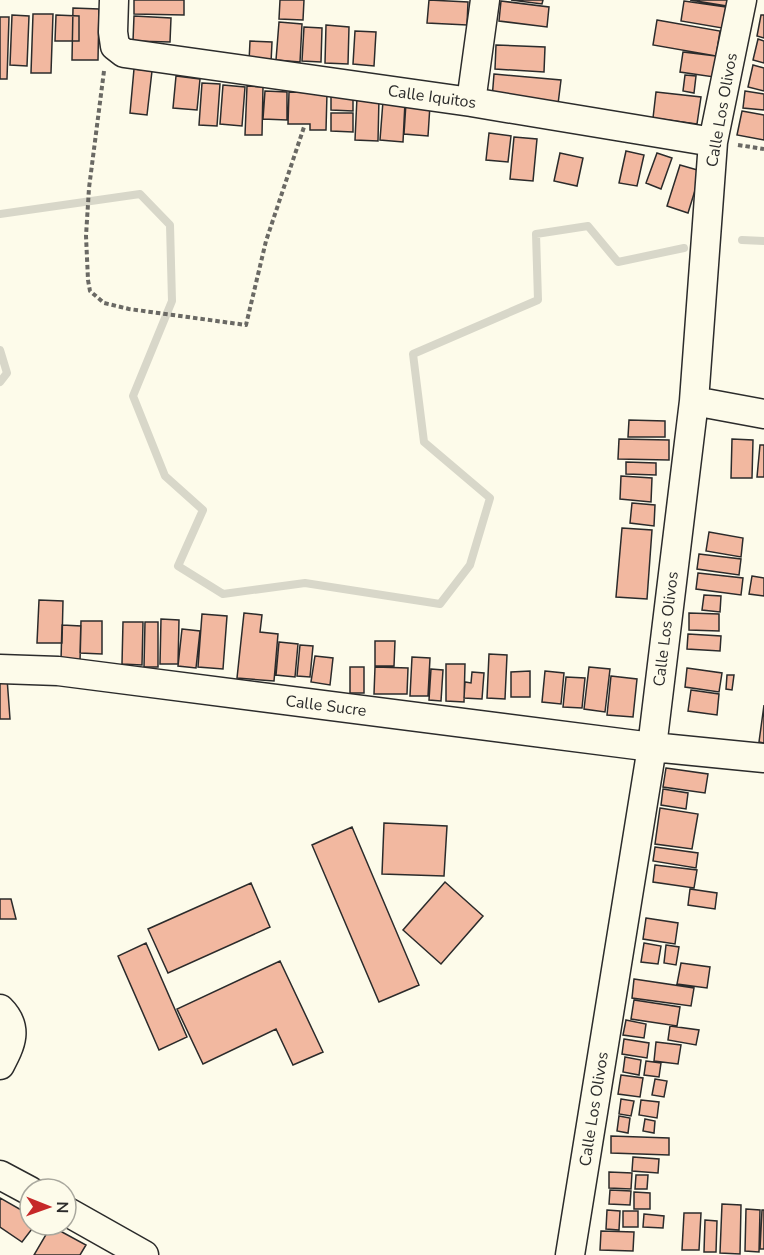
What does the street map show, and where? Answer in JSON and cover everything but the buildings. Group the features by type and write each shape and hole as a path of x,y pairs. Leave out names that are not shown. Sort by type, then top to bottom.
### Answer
{"street":[{"path":"114,0 115,46"},
{"path":"471,102 485,0"},
{"name":"Calle Los Olivos","path":"570,1255 652,747 694,401 713,142 742,0"},
{"name":"Calle Iquitos","path":"115,46 124,53 471,102 713,142"},
{"path":"694,401 764,414"},
{"name":"Calle Sucre","path":"0,669 58,671 652,747 764,758"},
{"path":"0,1009 7,1016 12,1028 12,1038 0,1065"},
{"path":"0,1174 18,1184"},
{"path":"78,1218 144,1255"}],"path":[{"path":"115,46 105,66 89,188 86,236 90,291 104,303 129,309 246,325 266,241 304,126"}],"waterway":[{"path":"0,214 140,194 170,225 172,301 133,396 165,476 203,510 178,566 223,594 305,583 440,604 470,565 490,498 424,442 413,354 538,300 536,234 588,226 618,262 684,248"},
{"path":"742,240 764,241"},
{"path":"0,350 7,373 0,382"}]}
